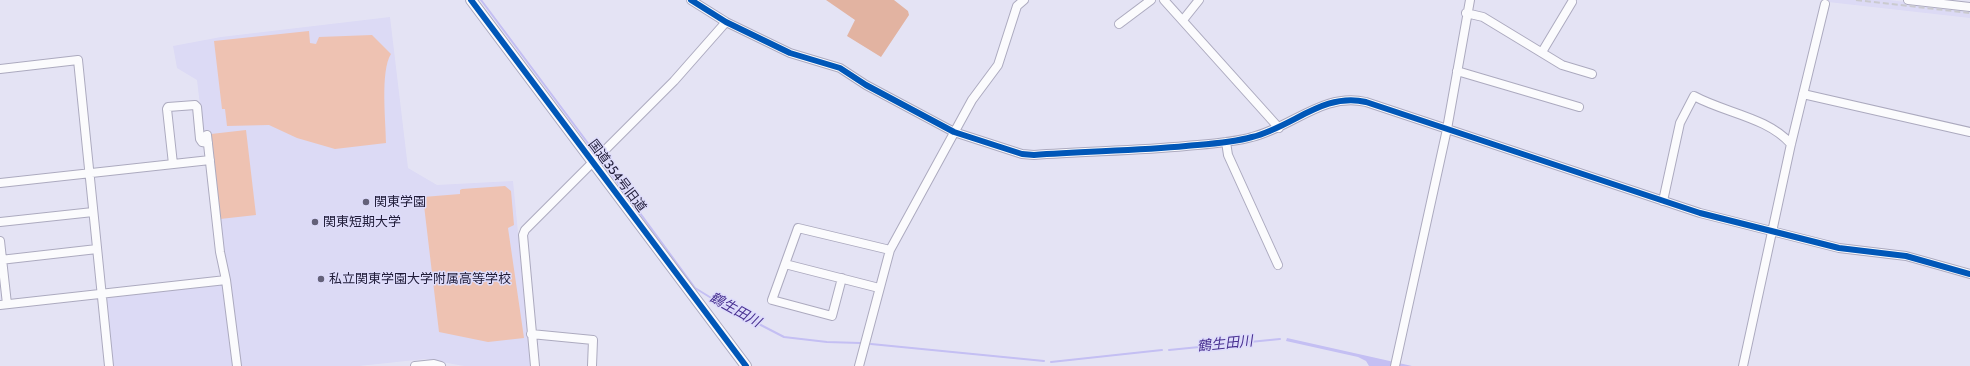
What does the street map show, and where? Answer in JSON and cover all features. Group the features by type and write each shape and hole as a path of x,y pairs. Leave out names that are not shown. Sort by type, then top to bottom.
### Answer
{"street":[{"name":"国道354号旧道","path":"471,0 746,366"},
{"path":"691,0 726,22 790,53 840,68 866,85 954,132 1022,154 1034,155 1137,151 1226,142 1253,137 1279,128 1319,107 1337,100 1351,98 1700,213 1839,248 1906,256 1970,274"},
{"path":"859,366 890,250 972,100 998,65 1018,6 1024,0"},
{"path":"1119,24 1151,0"},
{"path":"1164,0 1279,128"},
{"path":"1183,20 1200,0"},
{"path":"1395,364 1447,129 1466,13 1470,0"},
{"path":"1908,0 1970,7"},
{"path":"1542,52 1572,2"},
{"path":"1743,366 1791,144 1825,4"},
{"path":"1466,13 1483,17 1562,65 1592,74"},
{"path":"535,366 523,235 525,230 674,81 726,22"},
{"path":"0,69 78,60 109,366"},
{"path":"1457,71 1579,107"},
{"path":"1803,94 1970,132"},
{"path":"1663,201 1680,123 1694,96 1712,106 1765,124 1785,137 1791,144"},
{"path":"172,164 167,109 168,107 195,104 197,107 200,139 202,142 208,139 220,252 226,280 236,366"},
{"path":"1226,142 1228,155 1278,266"},
{"path":"0,183 210,160"},
{"path":"0,222 93,212"},
{"path":"842,278 832,316 772,300 798,228 890,250"},
{"path":"0,241 4,304 226,280"},
{"path":"1,260 97,249"},
{"path":"785,264 879,288"},
{"path":"531,334 593,340 592,366"},
{"path":"415,366 434,364 441,366"}],"shaded area":[{"path":"826,0 894,0 908,11 909,15 881,57 847,36 855,20"},
{"path":"1827,0 1889,0 1970,10 1970,18 1828,2"},
{"name":"関東学園","path":"390,17 408,168 437,185 513,181 531,366 464,366 425,359 359,366 238,366 223,253 210,130 203,131 197,80 177,68 173,46 221,37"},
{"path":"309,31 310,43 316,44 319,37 372,35 391,54 386,72 385,84 386,143 335,149 297,138 269,125 227,126 225,109 222,109 214,41"},
{"path":"246,130 256,215 220,219 211,134"},
{"path":"505,186 511,191 514,225 508,228 524,338 488,342 439,332 423,197 460,194 460,190 462,189"},
{"path":"224,284 234,366 112,366 106,295"},
{"path":"1287,338 1412,366 1369,366 1366,361 1358,357 1286,341"}],"waterway":[{"name":"鶴生田川","path":"481,0 596,154"},
{"name":"鶴生田川","path":"601,160 695,288 726,307 784,337 827,342 860,343"},
{"name":"鶴生田川","path":"1169,350 1280,339"},
{"name":"鶴生田川","path":"871,344 1044,361"},
{"name":"鶴生田川","path":"1051,362 1162,350"}],"railway":[{"path":"1856,0 1970,13"}],"cycle path":[{"path":"471,0 746,366"},
{"path":"691,0 726,22 790,53 840,68 866,85 954,132 1022,154 1034,155 1148,149 1228,142 1267,132 1322,106 1350,100 1366,102 1700,213 1839,248 1906,256 1970,274"}],"place":[{"name":"関東学園","path":"366,202"},
{"name":"関東短期大学","path":"315,222"},
{"name":"私立関東学園大学附属高等学校","path":"321,279"}]}
